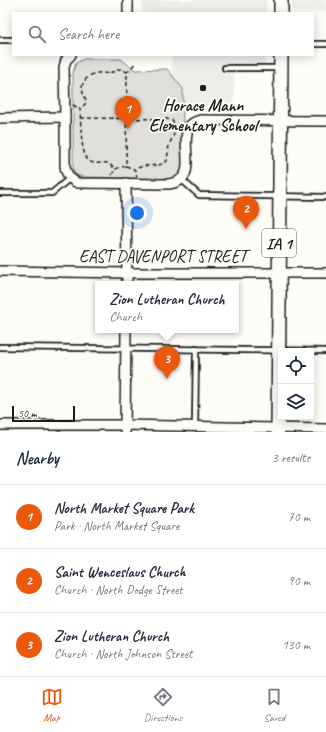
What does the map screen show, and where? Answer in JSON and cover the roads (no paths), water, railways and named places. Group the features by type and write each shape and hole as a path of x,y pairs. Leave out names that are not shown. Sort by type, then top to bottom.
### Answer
{"main road":[{"path":"281,0 281,12"},
{"name":"IA 1","path":"278,348 281,56"},
{"name":"IA 1","path":"278,384 278,430"}],"street":[{"path":"128,0 128,12"},
{"path":"69,56 64,66 65,166 66,172 70,178 78,183 172,184 182,180 186,168 189,127 200,120 326,121"},
{"path":"0,118 65,117"},
{"path":"126,183 127,281"},
{"name":"EAST DAVENPORT STREET","path":"0,271 326,274"},
{"path":"125,428 126,333"},
{"path":"0,424 125,428 195,427 211,430 326,429"}],"lane":[{"path":"0,40 12,40"},
{"path":"314,44 326,44"},
{"path":"225,68 281,68"},
{"path":"0,193 52,193 70,178"},
{"path":"182,180 199,195 326,197"},
{"path":"0,347 278,350"},
{"path":"195,427 196,349"},
{"path":"314,351 326,351"}],"place":[{"name":"Horace Mann Elementary School","path":"203,88"},
{"name":"North Market Square Park","path":"128,129"},
{"name":"Saint Wenceslaus Church","path":"246,229"},
{"name":"Zion Lutheran Church","path":"167,379"}]}
